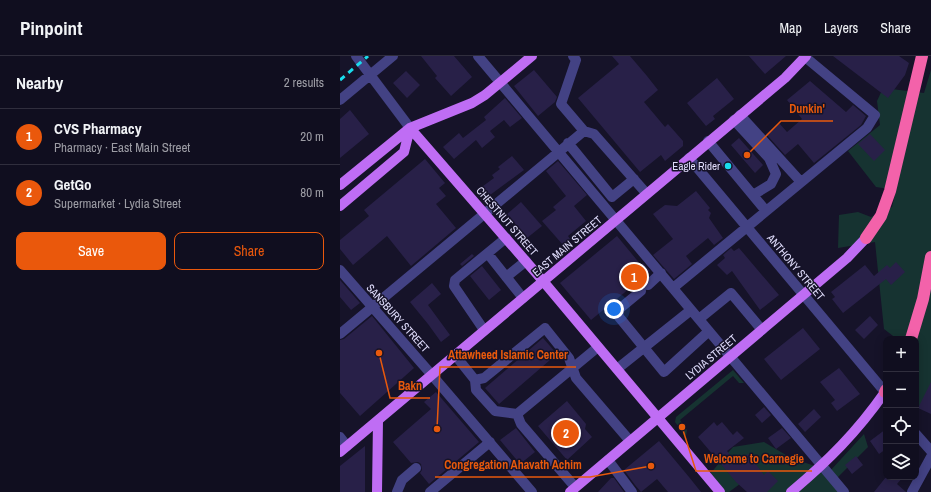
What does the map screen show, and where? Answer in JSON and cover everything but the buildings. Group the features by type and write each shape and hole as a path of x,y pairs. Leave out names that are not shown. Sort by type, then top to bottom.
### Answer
{"highway":[{"path":"866,238 877,222 886,204 922,56"},
{"path":"912,100 931,56"},
{"path":"912,336 923,299 931,257"}],"main road":[{"path":"340,185 410,128 472,103 500,83 532,56"},
{"name":"EAST MAIN STREET","path":"344,449 646,193 737,118 798,66 806,57"},
{"path":"340,206 404,152 410,128"},
{"name":"CHESTNUT STREET","path":"410,128 526,261 720,492"},
{"name":"LYDIA STREET","path":"572,490 848,258 866,238"},
{"path":"791,492 822,466 856,431 883,394"},
{"path":"377,492 378,420"}],"street":[{"name":"CHESTNUT STREET","path":"356,56 410,128"},
{"path":"340,100 393,56"},
{"path":"478,56 844,492"},
{"path":"573,56 576,60 561,104 584,131 594,134 646,193"},
{"path":"673,288 867,128 875,115 806,57"},
{"path":"737,118 801,182"},
{"path":"737,118 769,158 776,174 771,184 753,195"},
{"path":"340,334 584,131"},
{"path":"708,141 766,211"},
{"path":"568,143 612,197 634,180"},
{"name":"ANTHONY STREET","path":"688,158 883,389"},
{"path":"484,330 454,286 455,280 506,238"},
{"path":"488,254 523,298"},
{"path":"506,277 526,261"},
{"name":"SANSBURY STREET","path":"340,270 372,308 432,374 532,492"},
{"path":"661,273 618,310 619,317 664,372 709,331"},
{"path":"698,319 731,293 762,330"},
{"path":"617,369 691,310"},
{"path":"474,380 484,378 545,328 569,358 576,378 630,441"},
{"path":"455,354 474,380 476,390 495,411 517,414 598,347"},
{"path":"517,414 521,424 572,490"},
{"path":"340,437 344,449"},
{"path":"919,437 931,451"},
{"path":"430,492 490,442"},
{"path":"912,492 931,457"},
{"path":"608,460 632,492"},
{"path":"397,492 402,480 416,468"}],"green space":[{"path":"931,70 931,396 919,409 919,336 893,336 884,329 875,242 838,248 839,215 858,212 871,217 892,207 896,190 876,187 848,151 880,125 877,101 883,88 924,93"},
{"path":"733,370 744,383 739,383 733,376 680,420 687,430 686,436 675,422 676,417"},
{"path":"864,434 868,447 838,477 845,492 755,492 759,470 729,492 723,492 709,475 733,447 764,442 791,458 830,471"}],"railway":[{"path":"340,80 368,56"}],"place":[{"name":"Dunkin'","path":"747,155"},
{"name":"Eagle Rider","path":"728,166"},
{"name":"CVS Pharmacy","path":"634,277"},
{"name":"Bakn","path":"379,353"},
{"name":"Welcome to Carnegie","path":"682,427"},
{"name":"Attawheed Islamic Center","path":"437,429"},
{"name":"GetGo","path":"566,433"},
{"name":"Congregation Ahavath Achim","path":"651,466"}]}
